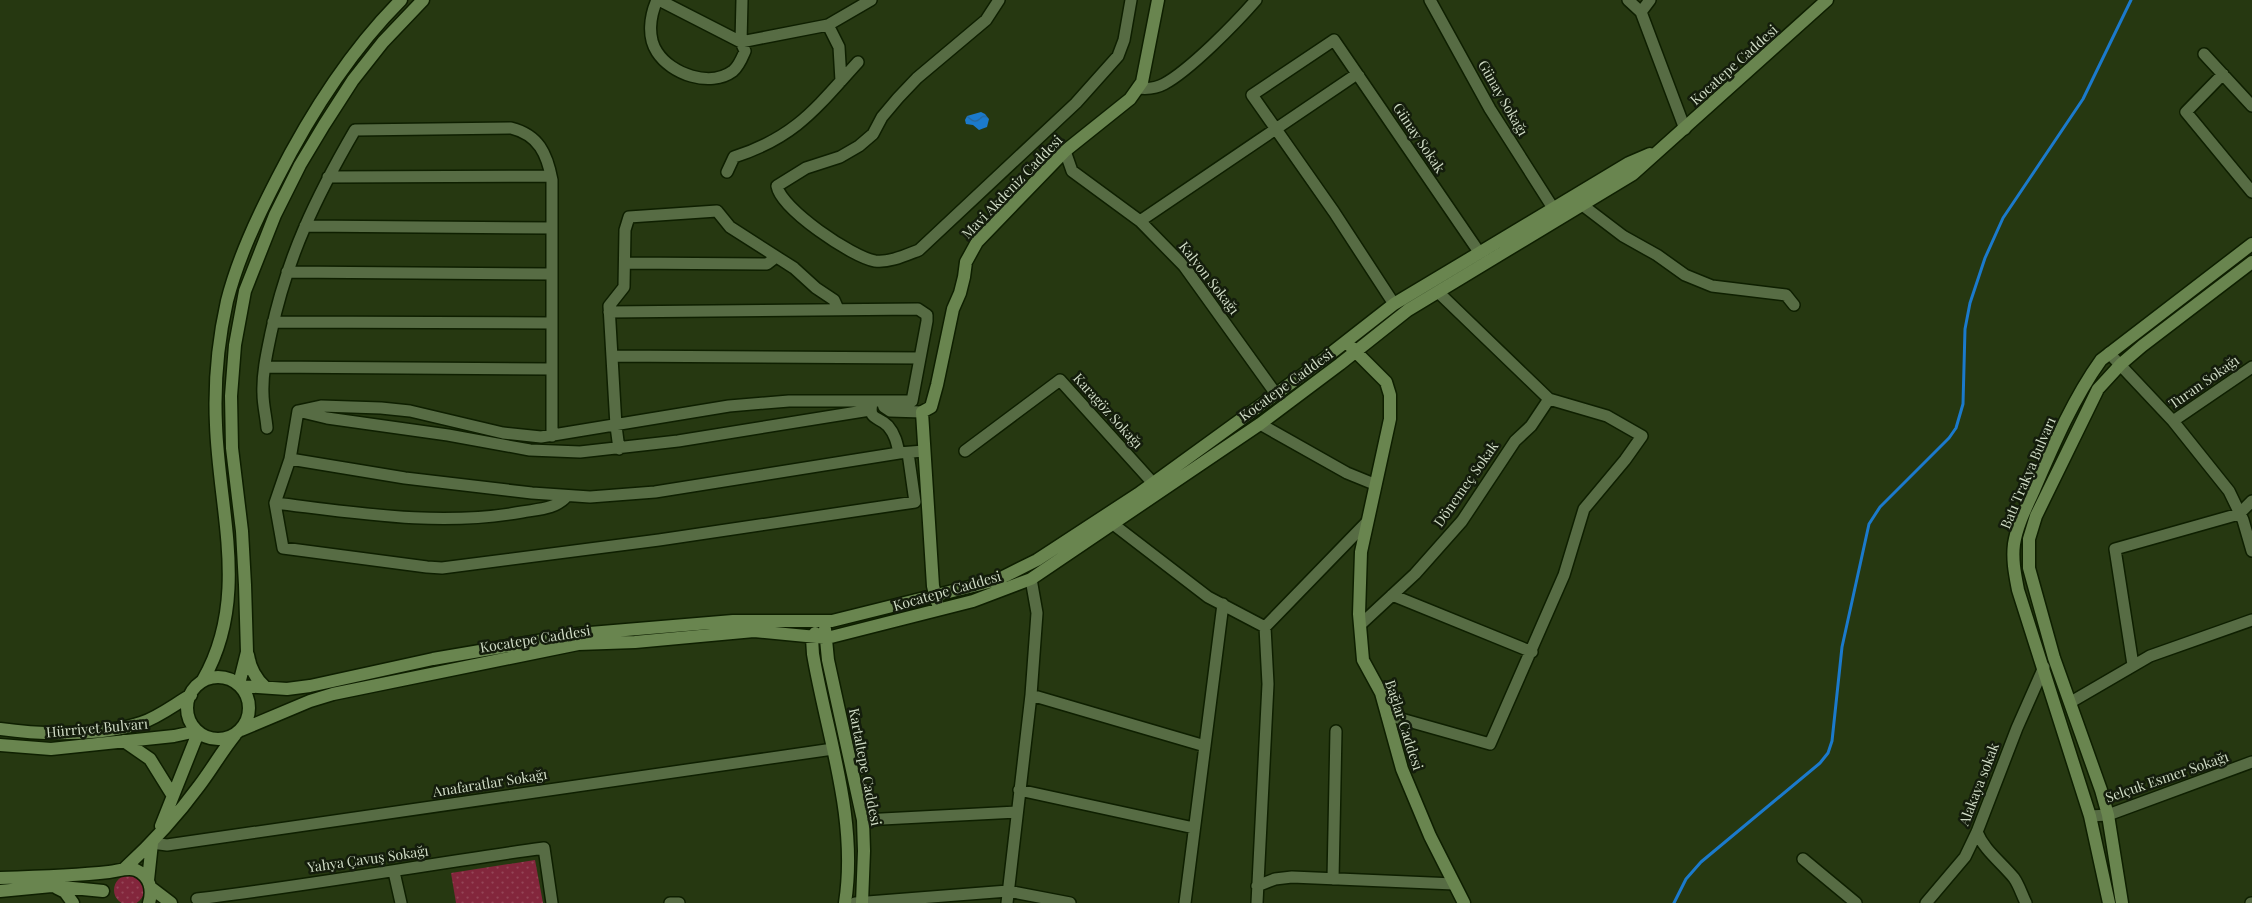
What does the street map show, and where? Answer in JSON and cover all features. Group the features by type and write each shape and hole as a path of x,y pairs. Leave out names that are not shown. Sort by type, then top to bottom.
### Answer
{"main road":[{"path":"238,732 220,740 212,740 197,732 189,719 188,711 191,695 203,680 220,645 228,592 229,537 218,458 216,395 218,352 232,284 254,224 308,120 367,37 401,0"},
{"path":"265,687 258,681 250,666 247,652 242,531 233,456 231,406 235,345 245,291 275,215 300,165 324,125 353,80 383,42 423,0"},
{"name":"Mavi Akdeniz Caddesi","path":"922,412 930,407 937,385 953,308 960,293 966,262 978,242 1065,151 1130,99 1142,82 1158,0"},
{"name":"Kocatepe Caddesi","path":"238,732 310,701 333,694 578,644 635,642 754,631 783,632 812,638 827,638 991,596 1031,579 1260,424 1356,352 1396,317 1633,174 1827,0"},
{"name":"Kocatepe Caddesi","path":"240,685 287,689 310,686 433,659 578,634 732,621 824,621 846,618 997,580 1020,570 1109,513 1276,394 1394,304 1629,163 1659,150"},
{"name":"Batı Trakya Bulvarı","path":"2109,903 2090,816 2018,590 2013,566 2014,543 2018,525 2044,465 2086,380 2101,360 2252,244"},
{"name":"Batı Trakya Bulvarı","path":"2122,903 2108,815 2071,702 2054,658 2029,568 2029,538 2036,516 2098,389 2121,364 2252,262"},
{"name":"Bağlar Caddesi","path":"1346,342 1386,382 1390,395 1390,419 1374,484 1361,552 1360,625 1363,660 1381,693 1402,770 1430,836 1464,903"},
{"path":"922,412 935,595 939,609"},
{"path":"812,638 824,621"},
{"name":"Kartaltepe Caddesi","path":"824,621 828,660 863,820 864,851 860,903"},
{"name":"Kartaltepe Caddesi","path":"812,638 816,671 841,779 848,837 848,888 845,903"},
{"path":"240,685 247,652"},
{"path":"0,891 52,886 102,898 106,881 155,838 200,785 248,715 247,697 240,685 226,677 219,676 203,680"},
{"name":"Hürriyet Bulvarı","path":"0,729 65,734 120,727 141,723 159,715 191,695"},
{"path":"149,903 149,884 155,838 197,732"},
{"name":"Hürriyet Bulvarı","path":"0,745 51,749 197,732"},
{"path":"124,741 150,759 173,796"},
{"path":"0,878 67,876 120,870 137,871 171,903"},
{"path":"52,886 65,892 73,903"}],"street":[{"path":"742,0 741,42 745,51 732,71 715,78 699,78 667,64 656,51 651,32 651,15 658,0 741,42 828,26 871,0"},
{"path":"999,0 986,20 917,78 882,117 873,134 859,146 840,157 806,168 777,186 778,194 799,216 857,256 877,261 902,257 919,250 1076,103 1118,56 1124,40 1131,0"},
{"path":"1138,88 1149,89 1164,84 1194,61 1256,0"},
{"name":"Günay Sokağı","path":"1430,0 1490,109 1553,208"},
{"path":"1628,0 1641,12 1685,129"},
{"path":"1641,12 1650,0"},
{"path":"828,26 838,47 841,81"},
{"name":"Günay Sokak","path":"1276,129 1252,95 1334,40 1479,252"},
{"path":"2204,54 2252,106"},
{"path":"727,172 734,157 772,143 794,129 858,62"},
{"path":"2223,74 2186,112 2252,192"},
{"path":"1140,222 1354,76 1359,76"},
{"path":"267,428 263,392 266,367 274,322 287,272 305,226 328,177 355,130 511,128 534,138 543,148 551,176 552,436"},
{"path":"1276,129 1334,212 1394,304"},
{"name":"Kalyon Sokağı","path":"1065,151 1072,171 1140,222 1184,266 1276,394"},
{"path":"328,177 551,176"},
{"path":"1581,204 1623,236 1657,255 1685,275 1712,286 1786,295 1794,305"},
{"path":"619,449 609,312 612,302 624,287 625,230 629,217 717,211 730,227 794,268 816,288 834,300 838,309"},
{"path":"305,226 552,228"},
{"path":"625,263 767,264 776,257"},
{"path":"287,272 552,274"},
{"path":"1387,714 1490,744 1532,652 1564,574 1584,510 1642,436 1607,416 1549,399 1438,292"},
{"path":"298,410 327,418 448,435 530,450 580,452 619,449 875,404 912,401 927,321 927,315 918,309 609,312"},
{"path":"274,322 551,323"},
{"path":"2109,354 2121,364 2173,421 2229,491 2240,514 2252,551"},
{"path":"612,356 920,358"},
{"name":"Turan Sokağı","path":"2173,421 2252,366"},
{"path":"266,367 551,369"},
{"name":"Karagöz Sokağı","path":"965,451 1060,380 1152,482"},
{"name":"Dönemeç Sokak","path":"1360,625 1415,574 1462,521 1515,441 1531,426 1549,399"},
{"path":"298,410 322,406 410,411 503,434 541,437 729,406 789,401 875,404 890,411 922,412"},
{"path":"298,410 290,459 276,502 283,548 316,554 442,568 659,540 915,502 904,453 887,425 872,415 875,404"},
{"path":"1260,424 1347,473 1374,484"},
{"path":"290,459 405,478 590,497 655,492 924,451"},
{"path":"276,502 419,520 488,518 561,504 567,496"},
{"path":"2133,665 2115,549 2240,514 2252,501"},
{"path":"1257,903 1268,684 1265,627 1366,523"},
{"path":"1113,524 1208,596 1265,627"},
{"path":"1007,903 1031,695 1038,614 1031,579"},
{"path":"1392,595 1532,652"},
{"path":"1185,903 1223,604"},
{"path":"2071,702 2150,656 2252,620"},
{"name":"Alakaya sokak","path":"1926,903 1965,857 1977,832 2017,728 2044,667"},
{"path":"1031,695 1204,746"},
{"path":"1334,879 1336,731"},
{"name":"Anafaratlar Sokağı","path":"155,838 175,844 833,749"},
{"name":"Selçuk Esmer Sokağı","path":"2090,816 2108,815 2252,762"},
{"path":"1020,790 1194,828"},
{"path":"863,820 1017,812"},
{"path":"1977,832 1982,844 1993,853 2016,880 2026,903"},
{"name":"Yahya Çavuş Sokağı","path":"197,899 394,872 464,859 544,848 552,903"},
{"path":"1803,859 1856,903"},
{"path":"394,872 401,903"},
{"path":"1257,886 1274,879 1292,877 1454,884"},
{"path":"860,903 1008,890 1070,903"},
{"path":"670,903 678,903"}],"shaded area":[{"path":"535,860 543,903 456,903 451,873"},
{"path":"129,875 135,876 143,884 143,896 135,904 129,905 123,904 115,896 114,890 115,884 123,876"}],"water":[{"path":"981,112 989,119 987,127 979,130 973,125 966,124 967,116"}],"waterway":[{"path":"1674,903 1686,879 1701,862 1820,763 1828,753 1832,741 1842,647 1869,524 1880,507 1949,438 1956,428 1963,404 1965,329 1970,303 1985,258 2003,218 2083,99 2131,0"}]}
